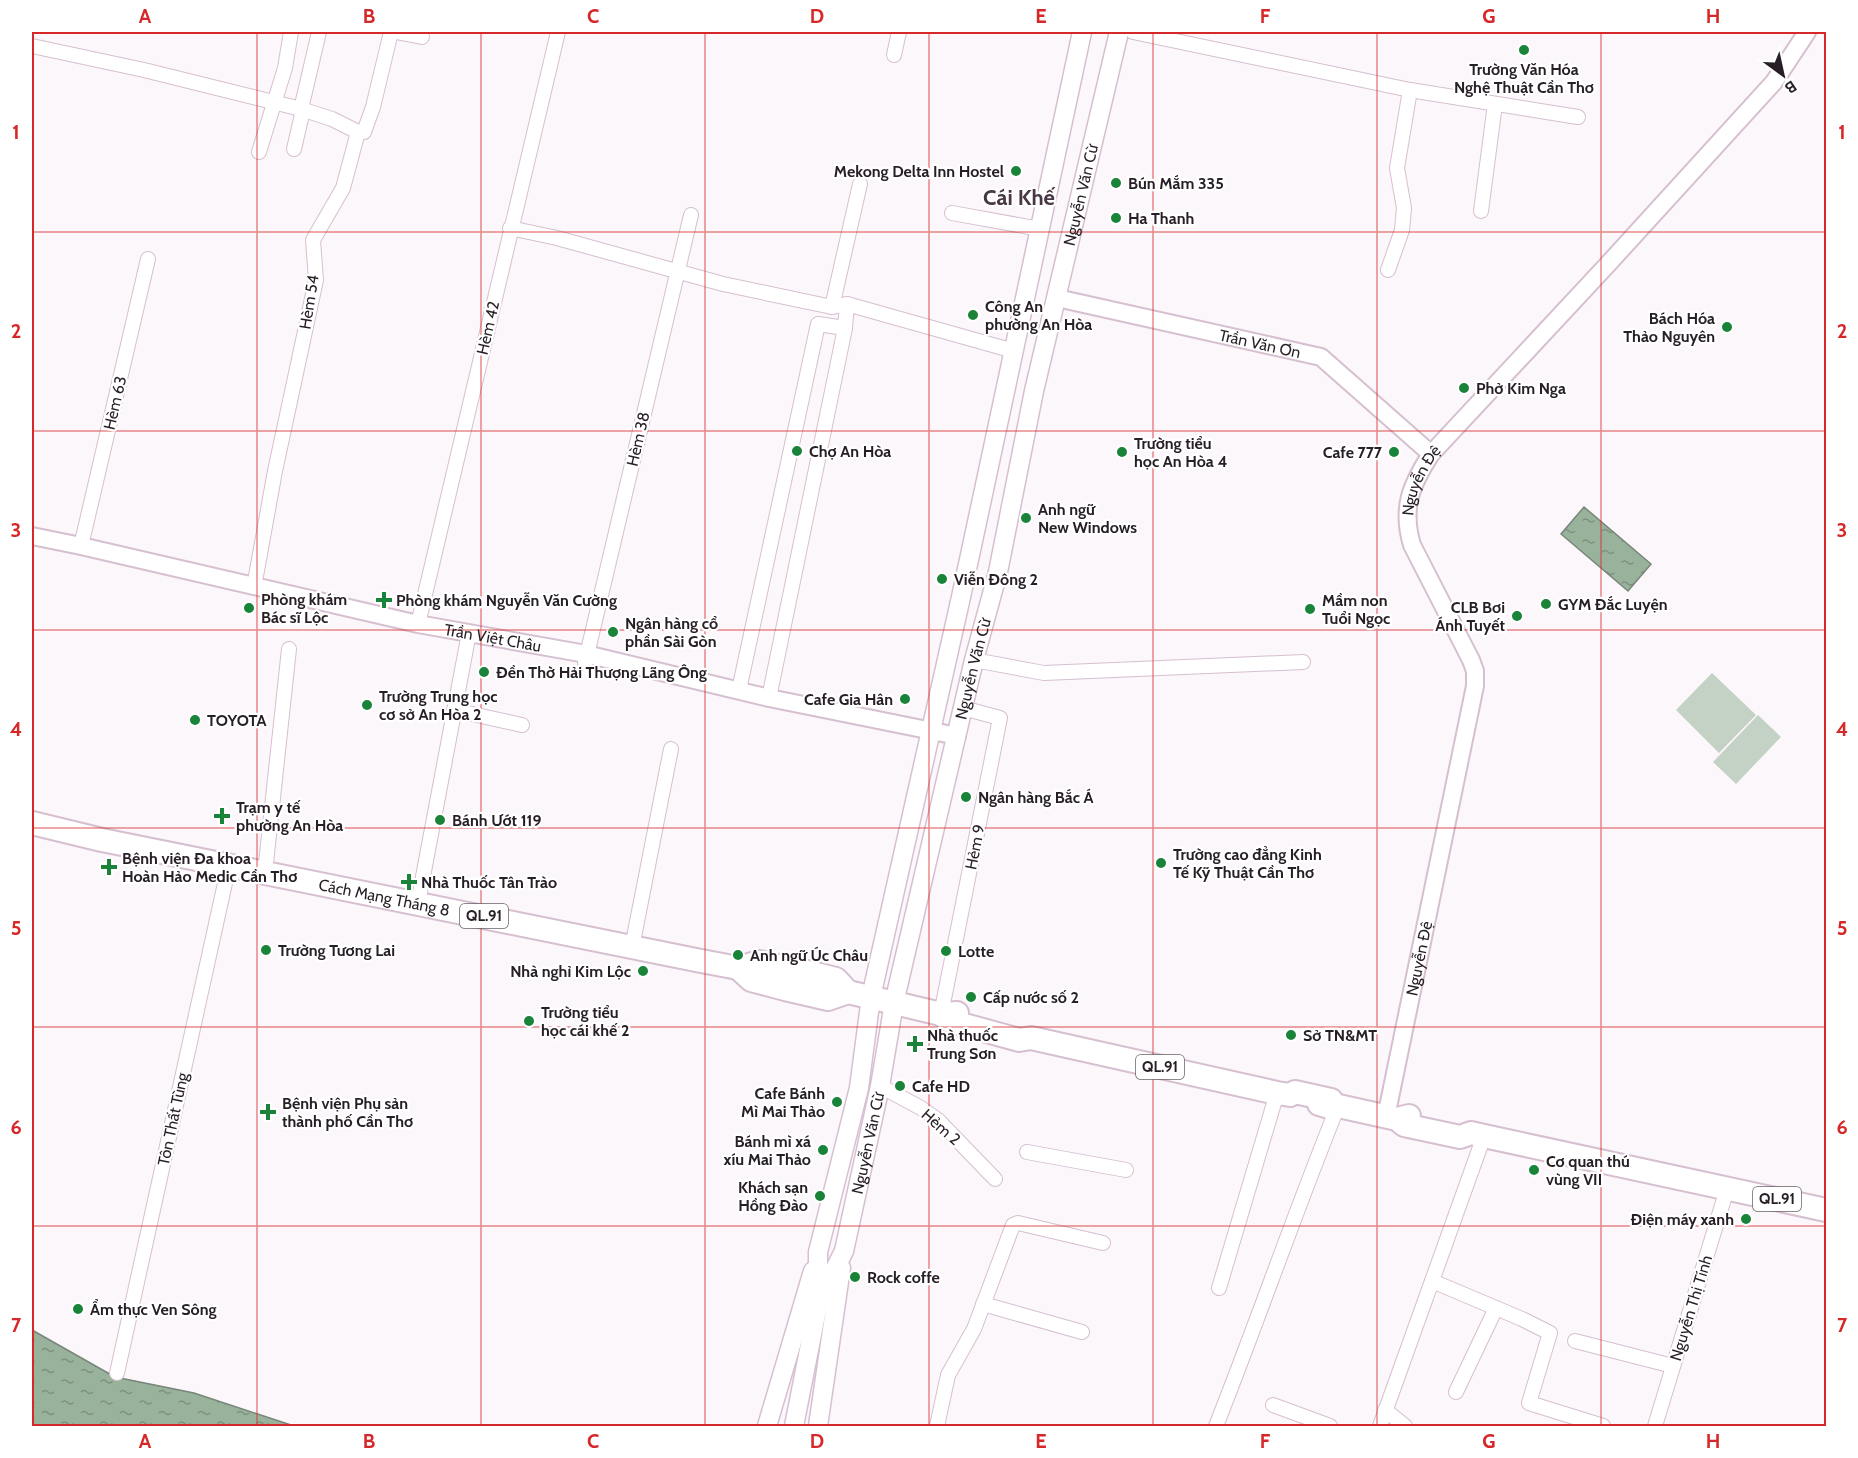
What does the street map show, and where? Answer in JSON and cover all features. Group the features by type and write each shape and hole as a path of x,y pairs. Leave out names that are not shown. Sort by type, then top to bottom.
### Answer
{"highway":[{"name":"Cách Mạng Tháng 8","path":"32,823 102,840 738,968 759,962 808,972 836,979 848,992 941,1014 953,1012 1023,1029 1031,1038 1283,1094 1295,1092 1331,1100 1336,1105 1391,1118 1406,1115 1463,1126 1478,1135 1827,1210"}],"main road":[{"name":"Nguyễn Văn Cừ","path":"794,1426 818,1304 818,1252 859,1088 871,997 1082,32"},
{"name":"Nguyễn Văn Cừ","path":"818,1304 844,1251 880,1086 894,1003 974,660 998,572 1034,391 1119,32"},
{"path":"818,1426 844,1251"},
{"path":"767,1426 818,1252"}],"street":[{"path":"259,152 285,68 291,32"},
{"path":"294,149 319,32"},
{"name":"Hèm 54","path":"254,587 275,471 316,280 313,240 343,188 358,132 364,132 373,107 391,32"},
{"path":"396,32 422,37"},
{"name":"Hèm 42","path":"418,624 558,32"},
{"path":"894,55 899,32"},
{"path":"1133,32 1154,34 1410,90 1578,117"},
{"name":"Nguyễn Đệ","path":"1391,1118 1475,686 1475,672 1471,660 1412,545 1407,530 1406,513 1409,496 1416,478 1431,454 1774,82 1807,32"},
{"path":"32,45 144,69 302,110 345,124 358,132"},
{"path":"1388,270 1402,230 1404,208 1397,168 1399,144 1410,90"},
{"path":"1481,211 1495,104"},
{"path":"832,307 860,184"},
{"path":"952,213 1040,229"},
{"name":"Hèm 38","path":"586,659 691,215"},
{"path":"510,228 557,238 723,284 832,307 847,304 1014,351"},
{"name":"Hèm 63","path":"81,546 148,259"},
{"name":"Trần Văn Ơn","path":"1057,298 1321,357 1431,454"},
{"path":"769,698 847,304"},
{"path":"739,690 818,324 844,328"},
{"name":"Trần Việt Châu","path":"32,536 418,624 957,736"},
{"path":"418,903 469,633"},
{"path":"265,872 289,649"},
{"path":"974,660 1044,674 1303,662"},
{"name":"Hẻm 9","path":"941,1014 1000,718 963,708"},
{"path":"454,710 522,725"},
{"path":"632,946 671,749"},
{"name":"Tôn Thất Tùng","path":"117,1373 229,865"},
{"name":"Hẻm 2","path":"880,1086 921,1108 939,1121 995,1179"},
{"path":"1219,1288 1283,1094"},
{"path":"1216,1426 1336,1105"},
{"path":"1380,1426 1432,1281 1478,1135"},
{"path":"1027,1152 1126,1170"},
{"name":"Nguyễn Thị Tính","path":"1655,1426 1727,1189"},
{"path":"937,1426 948,1375 970,1338 1010,1231 1018,1223 1103,1243"},
{"path":"1432,1281 1550,1333 1529,1403 1603,1426"},
{"path":"983,1304 1082,1332"},
{"path":"1456,1392 1496,1308"},
{"path":"1575,1341 1673,1366"},
{"path":"1273,1405 1330,1426"},
{"path":"1385,1410 1405,1426"}],"shaded area":[{"path":"1712,673 1756,715 1719,753 1676,710"},
{"path":"1758,715 1781,737 1736,784 1713,762"}],"water":[{"path":"1584,507 1651,564 1628,591 1561,534"},
{"path":"32,1330 115,1377 194,1393 294,1426 32,1426"}],"place":[{"name":"Trường Văn Hóa Nghệ Thuật Cần Thơ","path":"1524,50"},
{"name":"Mekong Delta Inn Hostel","path":"1016,171"},
{"name":"Bún Mắm 335","path":"1116,183"},
{"name":"Ha Thanh","path":"1116,218"},
{"name":"Công An phường An Hòa","path":"973,315"},
{"name":"Bách Hóa Thảo Nguyên","path":"1727,327"},
{"name":"Phở Kim Nga","path":"1464,388"},
{"name":"Chợ An Hòa","path":"797,451"},
{"name":"Trường tiểu học An Hòa 4","path":"1122,452"},
{"name":"Cafe 777","path":"1394,452"},
{"name":"Anh ngữ New Windows","path":"1026,518"},
{"name":"Viễn Đông 2","path":"942,579"},
{"name":"Phòng khám Nguyễn Văn Cường","path":"384,600"},
{"name":"GYM Đắc Luyện","path":"1546,604"},
{"name":"Phòng khám Bác sĩ Lộc","path":"249,608"},
{"name":"Mầm non Tuổi Ngọc","path":"1310,609"},
{"name":"CLB Bơi Ánh Tuyết","path":"1517,616"},
{"name":"Ngân hàng cổ phần Sài Gòn","path":"613,632"},
{"name":"Đền Thờ Hải Thượng Lãng Ông","path":"484,672"},
{"name":"Cafe Gia Hân","path":"905,699"},
{"name":"Trường Trung học cơ sở An Hòa 2","path":"367,705"},
{"name":"TOYOTA","path":"195,720"},
{"name":"Ngân hàng Bắc Á","path":"966,797"},
{"name":"Trạm y tế phường An Hòa","path":"222,816"},
{"name":"Bánh Ướt 119","path":"440,820"},
{"name":"Trường cao đẳng Kinh Tế Kỹ Thuật Cần Thơ","path":"1161,863"},
{"name":"Bệnh viện Đa khoa Hoàn Hảo Medic Cần Thơ","path":"109,867"},
{"name":"Nhà Thuốc Tân Trào","path":"409,882"},
{"name":"Trường Tương Lai","path":"266,950"},
{"name":"Lotte","path":"946,951"},
{"name":"Anh ngữ Úc Châu","path":"738,955"},
{"name":"Nhà nghỉ Kim Lộc","path":"643,971"},
{"name":"Cấp nước số 2","path":"971,997"},
{"name":"Trường tiểu học cái khế 2","path":"529,1021"},
{"name":"Sở TN&MT","path":"1291,1035"},
{"name":"Nhà thuốc Trung Sơn","path":"915,1044"},
{"name":"Cafe HD","path":"900,1086"},
{"name":"Cafe Bánh Mì Mai Thảo","path":"837,1102"},
{"name":"Bệnh viện Phụ sản thành phố Cần Thơ","path":"268,1112"},
{"name":"Bánh mì xá xíu Mai Thảo","path":"823,1150"},
{"name":"Cơ quan thú vùng VII","path":"1534,1170"},
{"name":"Khách sạn Hồng Đào","path":"820,1196"},
{"name":"Điện máy xanh","path":"1746,1219"},
{"name":"Rock coffe","path":"855,1277"},
{"name":"Ẩm thực Ven Sông","path":"78,1309"}],"district":[{"name":"Cái Khế","path":"1019,197"}]}
